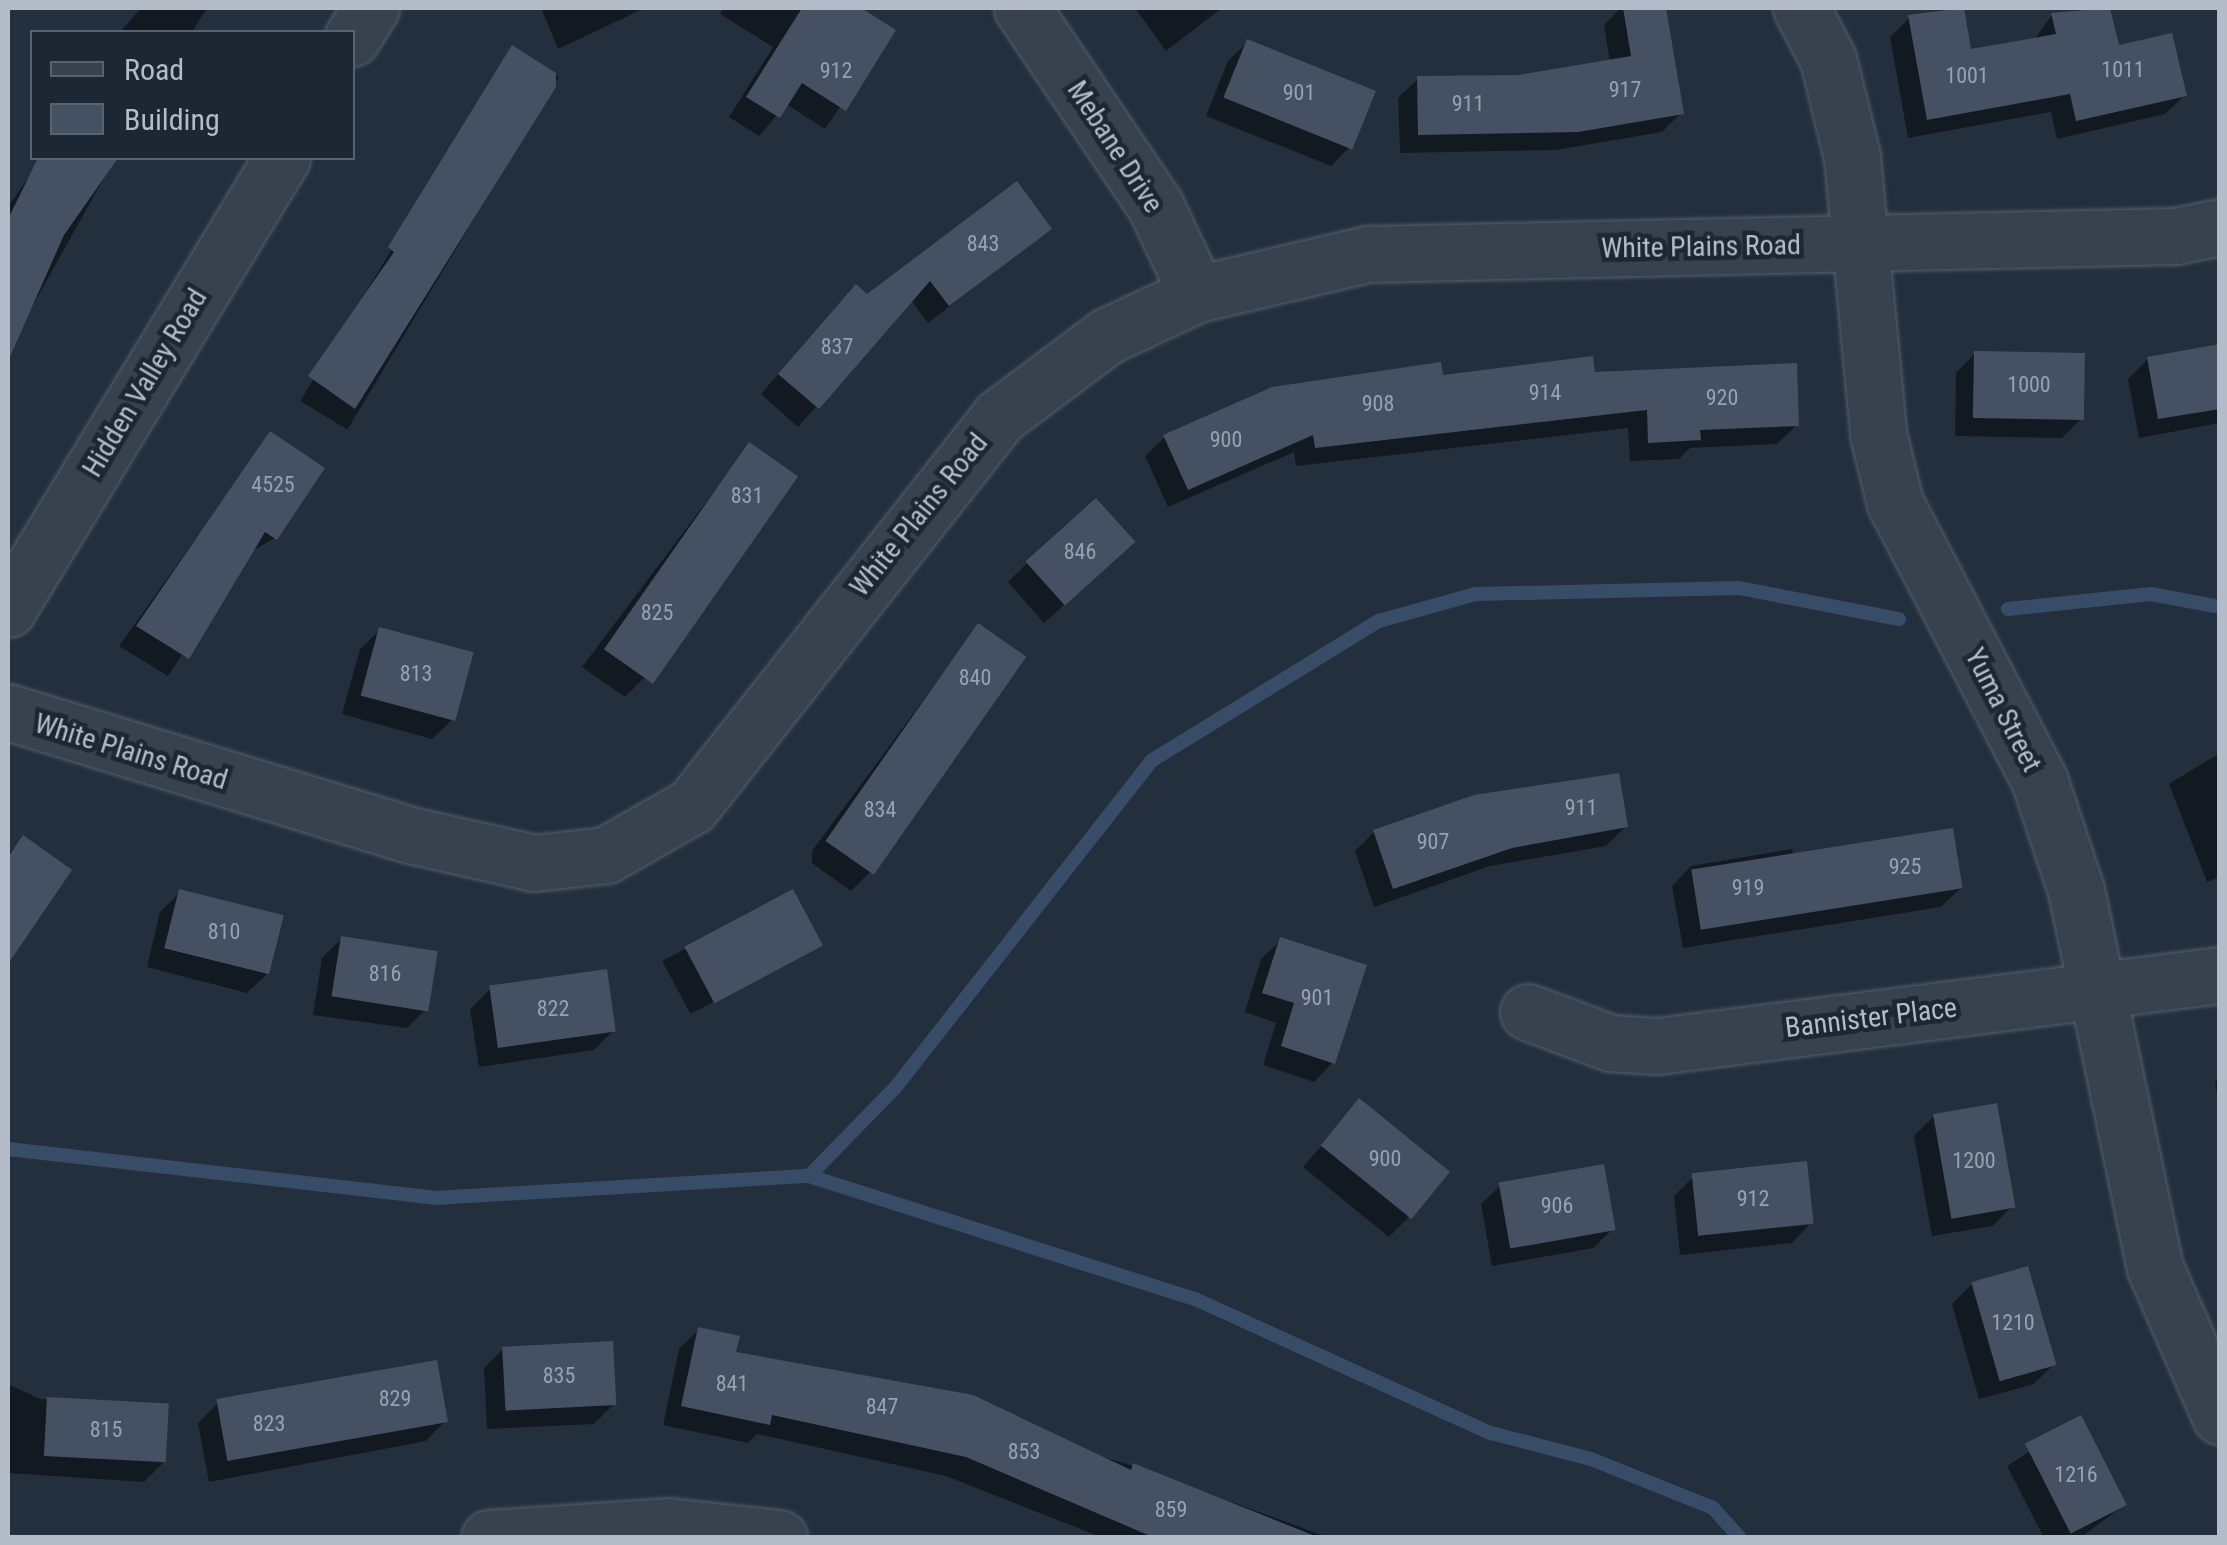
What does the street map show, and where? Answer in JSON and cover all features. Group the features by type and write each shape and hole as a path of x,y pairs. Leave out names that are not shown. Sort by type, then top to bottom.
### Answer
{"street":[{"path":"355,33 371,8"},
{"name":"Mebane Drive","path":"1022,8 1155,205 1198,294"},
{"name":"Yuma Street","path":"1801,8 1828,59 1852,156 1878,434 1894,503 2040,782 2096,991 2155,1268 2220,1416"},
{"name":"Hidden Valley Road","path":"8,610 281,160"},
{"name":"White Plains Road","path":"8,712 410,835 534,864 606,855 692,806 999,417 1107,336 1198,294 1368,254 2175,236 2220,227"},
{"name":"Bannister Place","path":"1528,1012 1611,1043 1656,1046 2220,975"},
{"path":"490,1538 668,1526 779,1538"}],"building":[{"path":"802,8 861,8 896,30 846,111 802,83 780,118 746,97"},
{"path":"1623,8 1666,8 1684,114 1578,132 1418,135 1417,76 1518,75 1631,56"},
{"path":"1964,8 1971,49 2056,34 2051,13 2110,8 2119,45 2172,33 2187,96 2076,121 2070,94 1927,120 1908,15"},
{"path":"1247,39 1376,91 1352,149 1223,97"},
{"path":"512,45 556,73 556,87 355,409 308,376 394,252 388,247"},
{"path":"37,160 117,160 64,235 8,361 8,219"},
{"path":"1017,181 1052,229 949,306 930,281 819,409 778,374 856,284 867,294"},
{"path":"2220,344 2220,409 2158,419 2147,357"},
{"path":"1974,351 2085,353 2084,420 1973,418"},
{"path":"1593,356 1595,372 1797,363 1799,426 1700,430 1701,440 1648,443 1647,410 1315,448 1313,435 1188,490 1163,435 1272,387 1441,362 1443,375"},
{"path":"270,431 325,468 277,540 265,532 189,659 136,626"},
{"path":"749,442 798,476 653,684 604,649"},
{"path":"1096,498 1135,542 1065,605 1025,562"},
{"path":"978,623 1026,657 874,875 825,841"},
{"path":"379,627 474,652 455,721 361,696"},
{"path":"1619,773 1628,827 1512,848 1393,889 1373,830 1474,795"},
{"path":"1953,828 1963,888 1701,930 1691,869"},
{"path":"23,835 72,870 8,964 8,857"},
{"path":"179,889 284,915 269,974 164,948"},
{"path":"793,889 823,946 714,1003 684,947"},
{"path":"341,936 438,951 428,1012 331,996"},
{"path":"1280,937 1367,965 1335,1064 1281,1046 1294,1003 1262,993"},
{"path":"607,969 616,1031 498,1048 489,986"},
{"path":"1359,1098 1450,1172 1412,1219 1321,1145"},
{"path":"1997,1103 2015,1207 1951,1219 1933,1114"},
{"path":"1807,1161 1814,1224 1698,1236 1692,1173"},
{"path":"1604,1164 1616,1230 1510,1249 1499,1183"},
{"path":"2028,1266 2056,1365 2000,1381 1971,1282"},
{"path":"698,1327 740,1336 736,1352 973,1395 1131,1470 1133,1463 1320,1538 1155,1538 966,1457 772,1415 770,1425 681,1406"},
{"path":"613,1341 616,1405 506,1411 502,1347"},
{"path":"437,1360 448,1422 227,1461 216,1399"},
{"path":"47,1397 169,1403 166,1462 44,1456"},
{"path":"2081,1415 2127,1505 2071,1534 2025,1444"}],"waterway":[{"path":"809,1176 895,1088 1151,761 1379,621 1476,594 1739,588 1899,619"},
{"path":"2008,609 2151,594 2220,607"},
{"path":"8,1149 435,1198 809,1176 1195,1299 1491,1433 1591,1459 1713,1508 1740,1538"}]}
